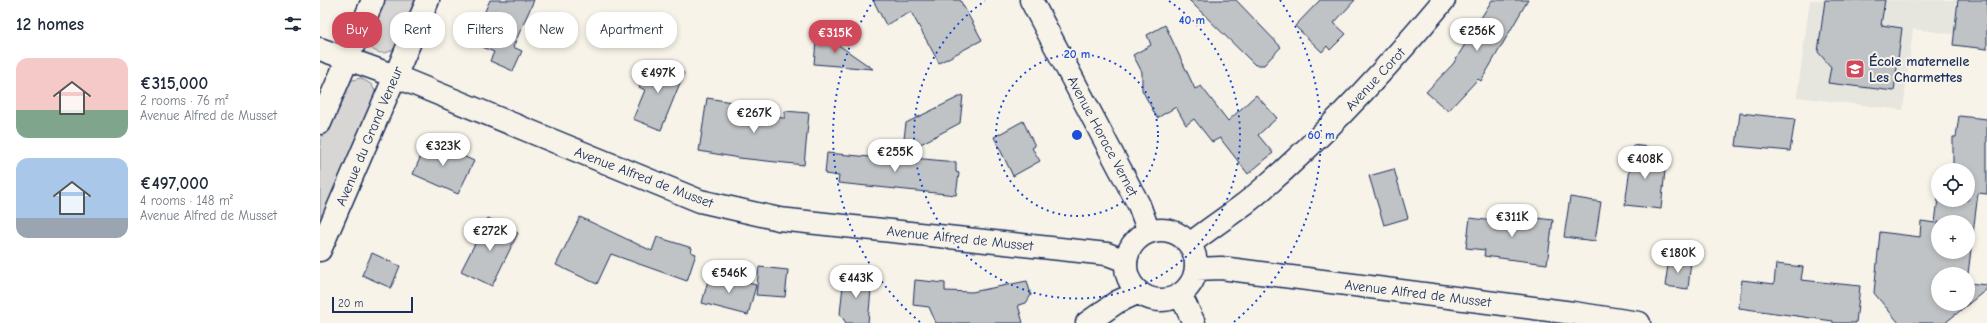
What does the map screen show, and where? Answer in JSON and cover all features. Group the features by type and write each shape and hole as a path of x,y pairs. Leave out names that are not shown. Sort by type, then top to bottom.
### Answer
{"street":[{"path":"320,123 373,0"},
{"name":"Avenue du Grand Veneur","path":"320,250 428,0"},
{"name":"Avenue Horace Vernet","path":"1031,0 1139,205 1148,232"},
{"name":"Avenue Corot","path":"1190,244 1208,229 1240,208 1284,170 1335,121 1404,48 1444,0"},
{"name":"Avenue Alfred de Musset","path":"320,49 395,76 700,202 779,219 1107,254 1126,261"},
{"path":"1160,229 1171,231 1182,236 1190,244 1196,260 1196,269 1190,284 1178,296 1158,300 1139,292 1131,283 1127,272 1126,261 1128,252 1133,243 1148,232 1160,229"},
{"name":"Avenue Alfred de Musset","path":"1196,269 1220,268 1574,313 1639,323"},
{"path":"1087,323 1117,302 1139,292"},
{"path":"1178,296 1185,304 1194,323"}],"shaded area":[{"path":"380,0 417,0 412,12 390,12 390,48 396,48 384,53 377,52 371,48 382,48 382,12 376,12"},
{"name":"École maternelle Les Charmettes","path":"1810,0 1971,0 1954,34 1913,29 1903,110 1797,97"},
{"path":"361,78 372,85 377,96 320,228 320,141 344,85 349,81"}],"building":[{"path":"490,0 534,0 529,12 525,12 525,20 517,38 517,12 485,12"},
{"path":"873,0 960,0 982,40 939,63 911,12 886,25"},
{"path":"1189,0 1236,0 1281,47 1264,65 1255,65"},
{"path":"1320,0 1355,0 1334,23 1346,34 1330,50 1327,46 1322,52 1295,26"},
{"path":"1492,0 1528,0 1481,81 1478,79 1448,111 1426,92 1453,64"},
{"path":"1825,0 1885,0 1881,25 1902,28 1894,91 1828,83 1831,67 1818,52"},
{"path":"1958,0 1987,0 1987,49 1953,45"},
{"path":"1165,25 1195,89 1201,86 1228,121 1256,95 1277,118 1258,135 1273,153 1248,174 1220,138 1212,142 1194,119 1186,125 1176,107 1157,118 1142,90 1142,72 1133,55 1151,45 1147,35"},
{"path":"817,30 873,69 814,64"},
{"path":"485,48 515,48 522,51 513,71 490,61 494,52"},
{"path":"652,59 684,73 661,130 633,119 645,90 639,87"},
{"path":"963,95 960,123 902,154 906,123"},
{"path":"707,98 738,103 739,115 785,118 785,111 809,113 804,165 739,158 699,151"},
{"path":"1740,113 1795,119 1790,151 1736,146"},
{"path":"1959,116 1987,119 1987,194 1978,193 1975,217 1975,215 1936,215 1937,207 1975,207 1975,163 1953,163 1953,137 1956,137"},
{"path":"1023,121 1035,146 1032,148 1040,161 1013,176 994,137"},
{"path":"428,140 474,161 458,194 413,174"},
{"path":"1633,145 1655,148 1653,168 1665,170 1661,209 1625,205"},
{"path":"827,153 902,160 902,157 956,162 956,172 959,173 956,195 838,183 839,176 825,174"},
{"path":"1394,169 1408,218 1384,225 1369,176"},
{"path":"1570,197 1601,202 1595,241 1564,237"},
{"path":"1502,214 1553,220 1547,264 1484,256 1485,250 1466,248 1470,218 1501,222"},
{"path":"580,217 652,251 657,237 692,248 691,252 696,254 687,281 611,254 597,284 556,265"},
{"path":"488,218 518,233 492,286 461,271"},
{"path":"1921,221 1931,222 1931,259 1970,259 1969,267 1931,267 1931,311 1960,311 1945,323 1899,323 1874,293 1880,232 1920,237"},
{"path":"372,253 400,266 391,288 362,275"},
{"path":"1669,258 1691,261 1688,289 1665,286"},
{"path":"1776,264 1803,267 1801,280 1860,286 1856,323 1833,323 1833,321 1739,308 1742,280 1774,284"},
{"path":"759,267 788,270 785,297 756,295"},
{"path":"710,273 756,285 748,315 702,303"},
{"path":"844,275 872,278 868,323 846,323 840,314"},
{"path":"915,280 945,283 945,291 972,292 1027,281 1031,295 1026,303 1018,305 1023,323 936,323 929,307 913,305"},
{"path":"1975,284 1987,285 1987,289 1975,299"}],"place":[{"name":"École maternelle Les Charmettes","path":"1855,69"}]}
